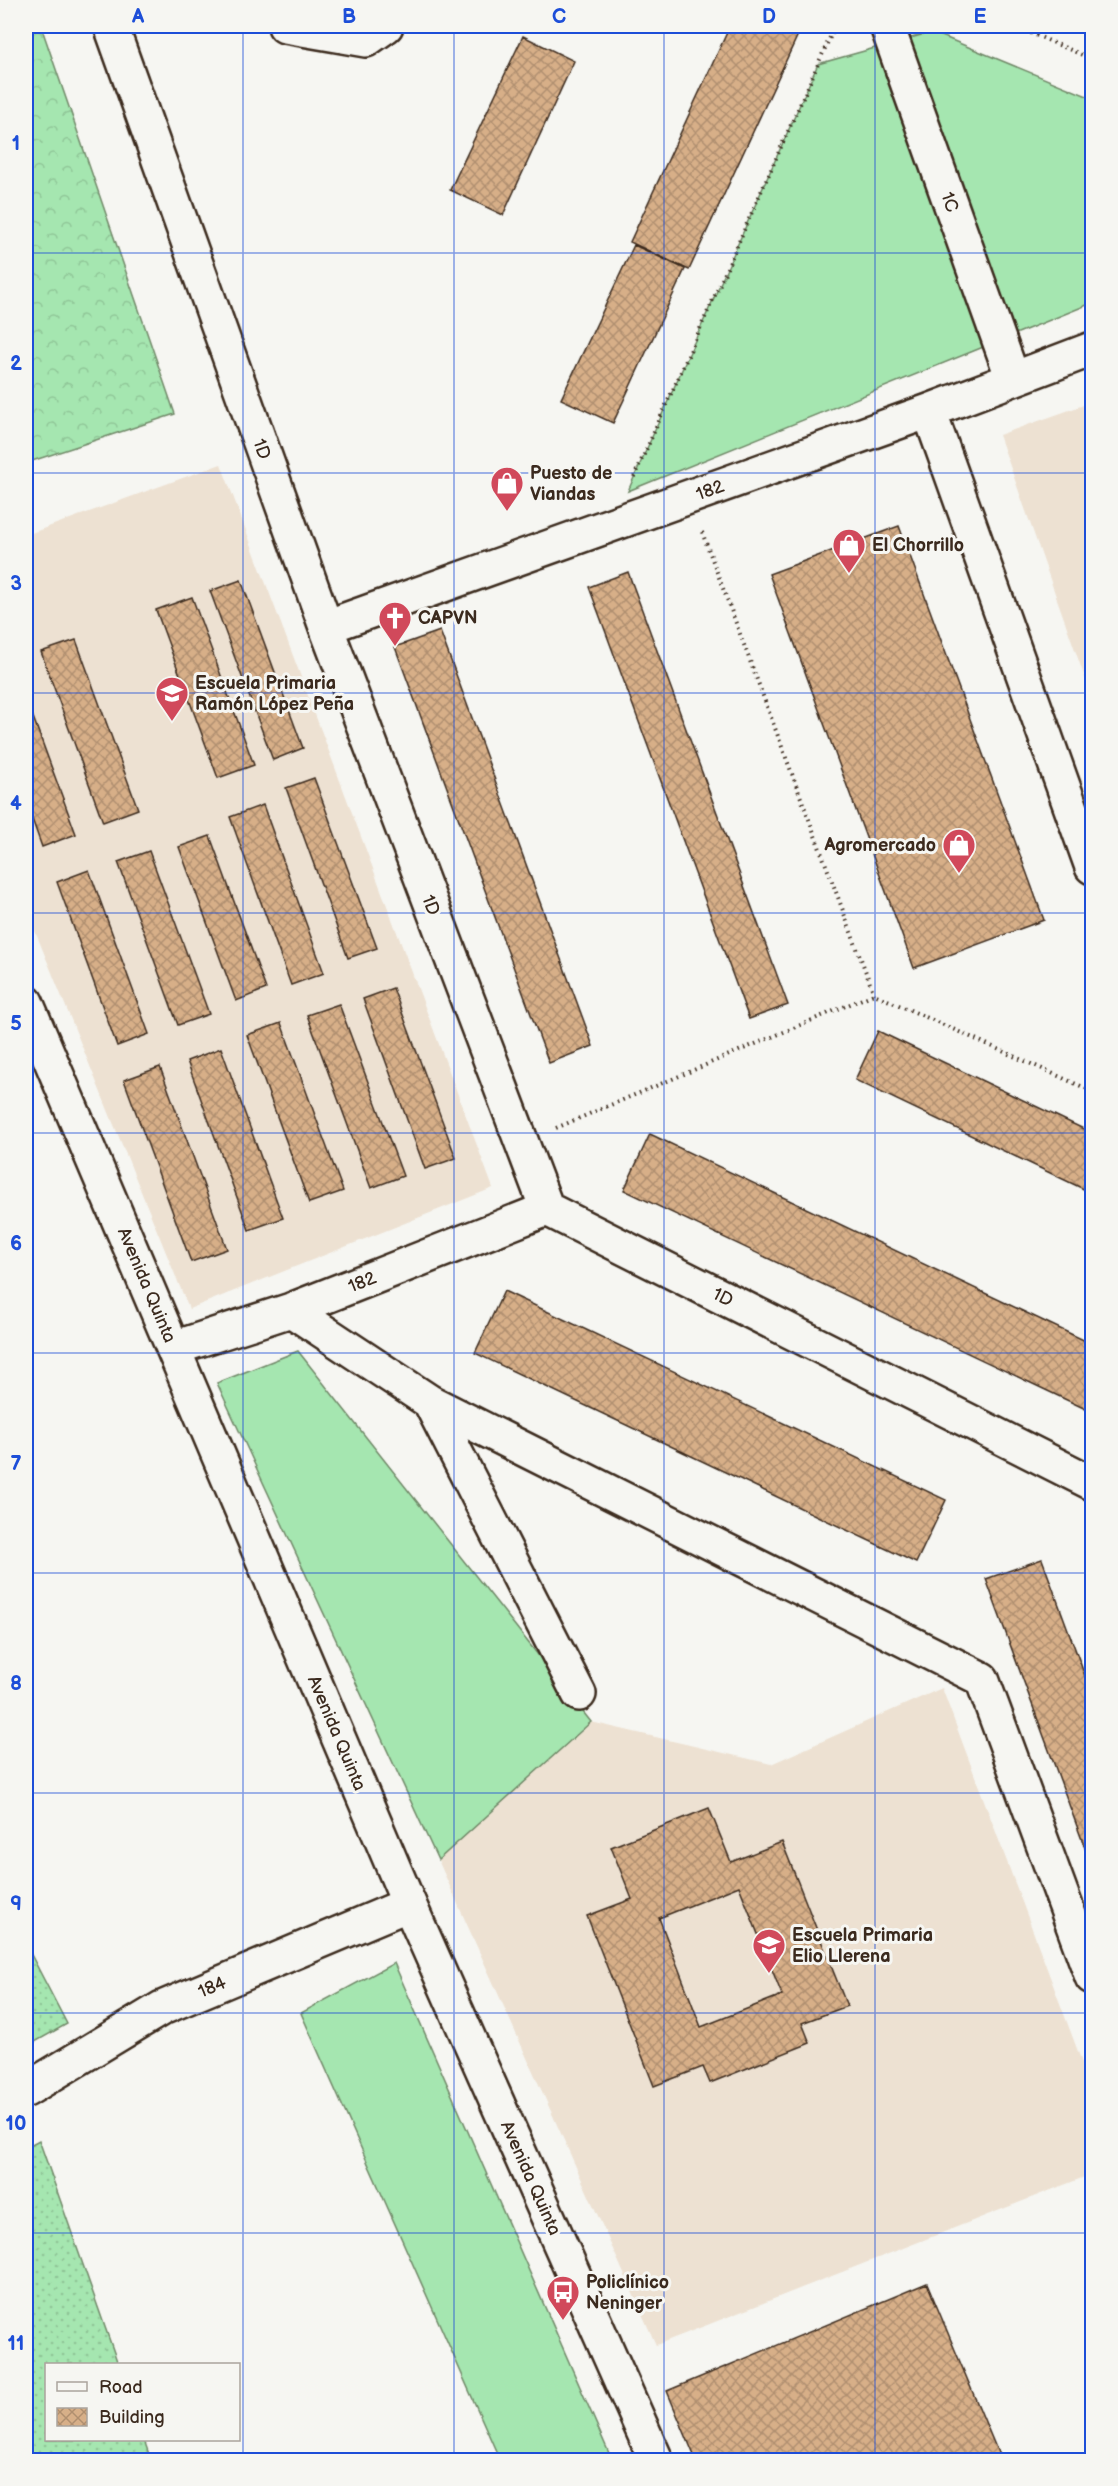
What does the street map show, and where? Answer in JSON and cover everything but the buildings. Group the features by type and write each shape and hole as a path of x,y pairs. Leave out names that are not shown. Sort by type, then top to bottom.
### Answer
{"street":[{"name":"1D","path":"111,26 326,627 547,1209 1092,1483"},
{"path":"285,26 366,40 386,26"},
{"name":"1C","path":"887,26 1013,379"},
{"name":"182","path":"326,627 929,411 1092,349"},
{"path":"929,411 1092,867"},
{"name":"Avenida Quinta","path":"26,1002 409,1904 656,2460"},
{"name":"182","path":"174,1348 291,1310 547,1209"},
{"path":"291,1310 430,1402 982,1679 1092,1977"},
{"path":"430,1402 579,1694"},
{"name":"184","path":"26,2090 162,2008 409,1904"}],"path":[{"path":"614,523 835,26"},
{"path":"1014,26 1092,59"},
{"path":"689,497 874,994 1092,1091"},
{"path":"522,1142 874,994"}],"shaded area":[{"path":"1092,402 1092,698 999,435"},
{"name":"Escuela Primaria Ramón López Peña","path":"221,464 493,1188 189,1309 26,909 26,535"},
{"name":"Escuela Primaria Elio Llerena","path":"942,1688 1092,2089 1092,2174 656,2345 438,1860 591,1722 771,1764"}],"green space":[{"path":"26,26 41,26 175,414 26,463"},
{"path":"932,32 1092,98 1092,303 628,491 818,64"},
{"path":"298,1351 591,1722 438,1860 217,1383"},
{"path":"26,1945 67,2024 26,2047"},
{"path":"394,1963 612,2460 500,2460 301,2013"},
{"path":"39,2140 118,2363 45,2363 45,2441 144,2441 151,2460 26,2460 26,2147"}],"place":[{"name":"Puesto de Viandas","path":"507,512"},
{"name":"El Chorrillo","path":"849,574"},
{"name":"CAPVN","path":"395,647"},
{"name":"Escuela Primaria Ramón López Peña","path":"172,722"},
{"name":"Agromercado","path":"959,874"},
{"name":"Escuela Primaria Elio Llerena","path":"769,1974"},
{"name":"Policlínico Neninger","path":"563,2321"}]}
